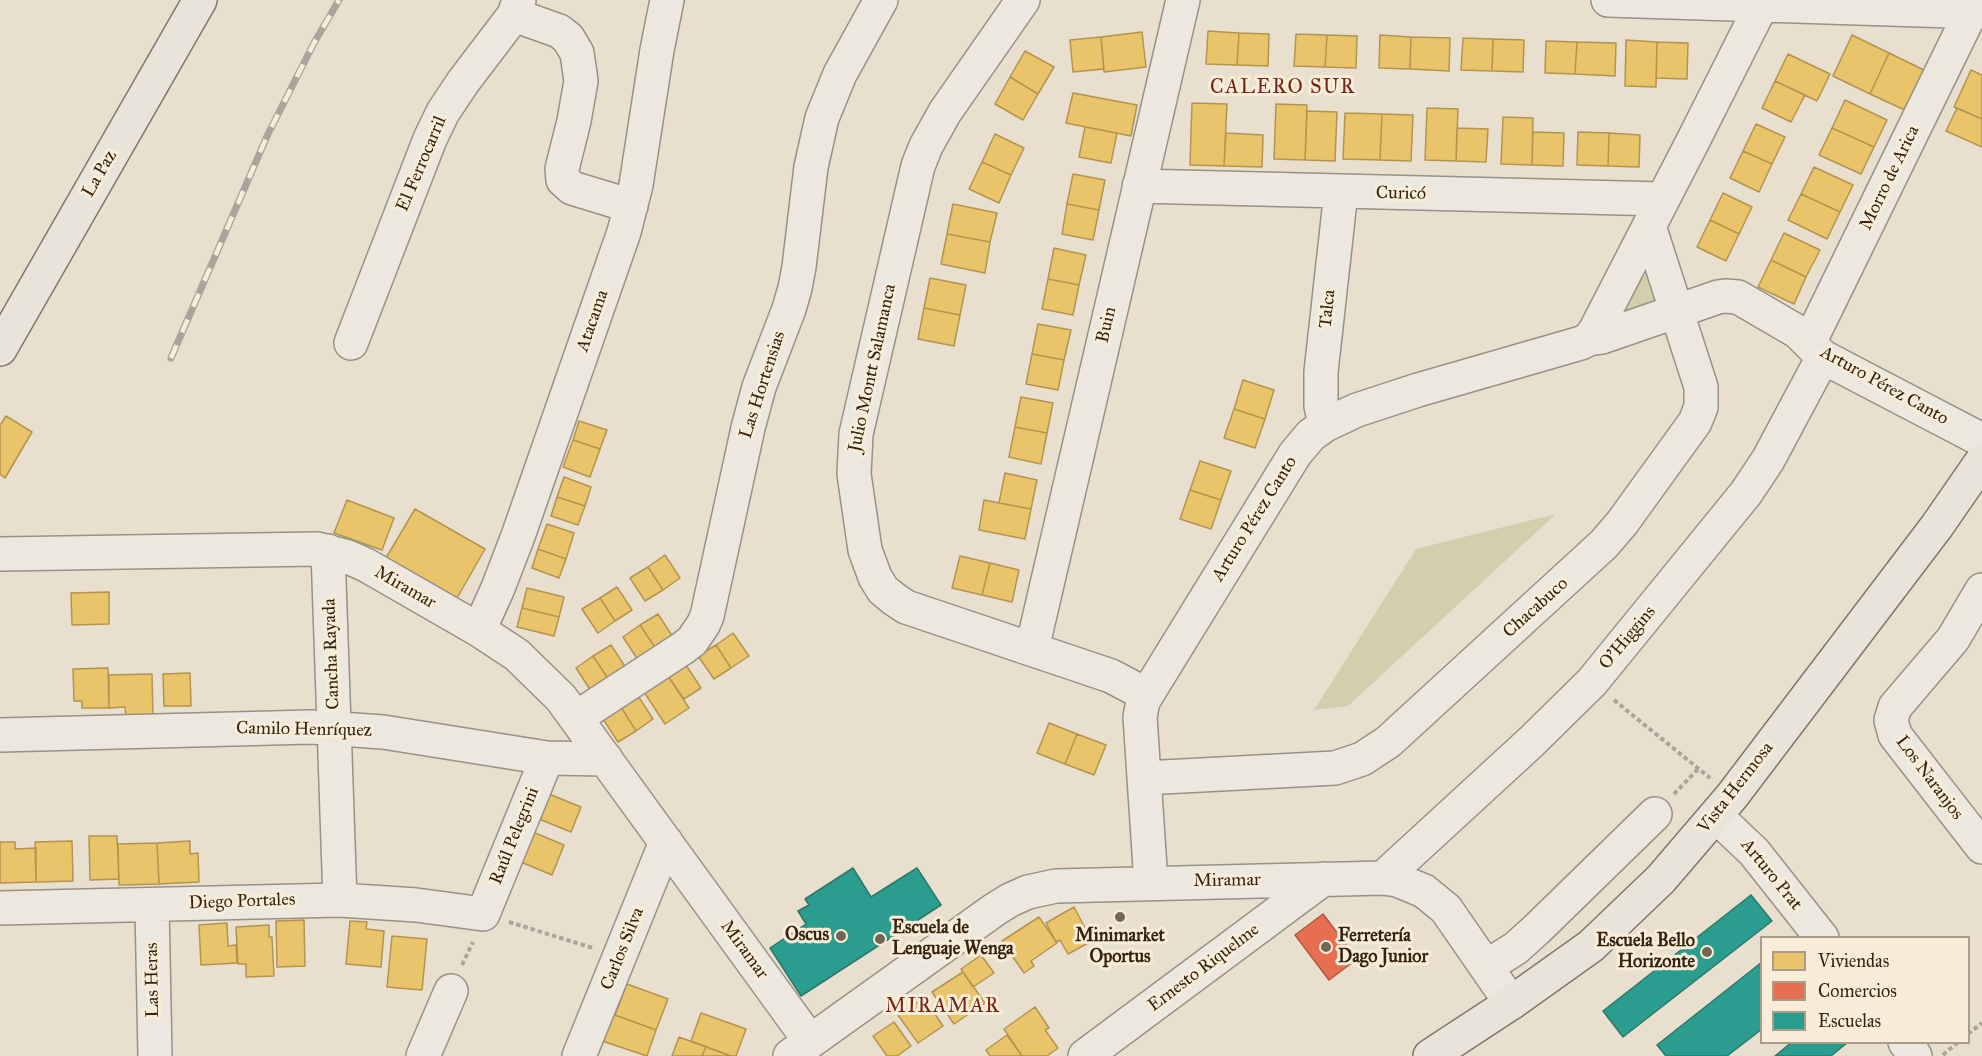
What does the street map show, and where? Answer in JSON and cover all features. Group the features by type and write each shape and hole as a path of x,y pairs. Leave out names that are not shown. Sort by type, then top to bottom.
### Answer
{"main road":[{"name":"La Paz","path":"0,348 200,0"},
{"name":"Vista Hermosa","path":"1449,1051 1591,946 1661,879 1724,806 1937,526 1982,461"}],"street":[{"name":"Atacama","path":"479,630 519,536 616,256 631,206 657,50 668,0"},
{"name":"Las Hortensias","path":"576,718 683,648 692,641 704,625 759,387 795,288 811,167 822,118 840,74 881,0"},
{"name":"Julio Montt Salamanca","path":"1023,0 945,112 918,166 856,434 854,474 856,495 869,564 883,590 900,603 919,612 1111,676 1145,694"},
{"name":"Buin","path":"1032,649 1183,0"},
{"path":"1608,0 1763,2 1977,12"},
{"path":"1589,339 1763,2"},
{"path":"516,7 559,31 568,38 577,53 580,68 580,93 562,169 563,180 572,188 631,206"},
{"name":"El Ferrocarril","path":"351,343 443,112 516,7"},
{"name":"Morro de Arica","path":"1816,350 1977,12"},
{"name":"Curicó","path":"1139,186 1341,192 1656,212"},
{"name":"Talca","path":"1325,425 1321,406 1321,372 1341,192"},
{"name":"Chacabuco","path":"1144,778 1335,768 1362,759 1388,742 1604,544 1622,523 1695,422 1701,407 1701,387 1677,312 1656,212"},
{"name":"Arturo Pérez Canto","path":"1151,883 1140,717 1145,694 1295,454 1311,435 1325,425 1386,400 1602,337 1725,296 1738,297 1798,332 1816,350 1982,440"},
{"name":"O'Higgins","path":"1383,878 1531,742 1592,682 1746,493 1768,460 1816,350"},
{"name":"Miramar","path":"0,554 305,548 328,551 366,565 479,630 517,655 561,698 666,842 800,1048 1011,900 1042,888 1056,886 1323,879 1383,878 1397,880 1436,899 1446,909 1511,1003"},
{"name":"Cancha Rayada","path":"328,551 340,900"},
{"name":"Los Naranjos","path":"1982,590 1953,639 1895,707 1891,720 1895,735 1982,847"},
{"name":"Camilo Henríquez","path":"0,735 335,728 383,732 547,758 606,759"},
{"name":"Raúl Pelegrini","path":"483,914 547,758"},
{"name":"Arturo Prat","path":"1724,806 1754,852 1819,936"},
{"path":"1486,967 1516,948 1537,929 1654,814"},
{"name":"Carlos Silva","path":"579,1056 666,842"},
{"name":"Ernesto Riquelme","path":"1085,1056 1323,879"},
{"name":"Diego Portales","path":"0,908 340,900 416,905 483,914"},
{"name":"Las Heras","path":"152,905 155,1056"},
{"path":"423,1056 451,991"},
{"path":"1907,1044 1916,1056"}],"path":[{"path":"1637,719 1724,806"},
{"path":"483,914 619,958"},
{"path":"1970,1032 1982,1023"},
{"path":"1942,1056 1956,1044"}],"shaded area":[{"path":"1648,273 1663,300 1620,317 1641,277"},
{"path":"1556,514 1348,706 1314,710 1416,549"}],"building: Viviendas":[{"path":"1208,31 1239,33 1237,65 1206,64"},
{"path":"1142,32 1146,67 1104,72 1101,37"},
{"path":"1239,33 1269,34 1268,66 1237,65"},
{"path":"1296,34 1327,35 1325,67 1294,66"},
{"path":"1327,35 1357,36 1356,68 1325,67"},
{"path":"1380,35 1411,37 1410,69 1379,68"},
{"path":"1852,35 1889,53 1870,94 1833,76"},
{"path":"1101,37 1104,69 1073,72 1070,40"},
{"path":"1411,37 1450,38 1449,71 1410,69"},
{"path":"1463,38 1493,39 1492,71 1461,70"},
{"path":"1493,39 1524,40 1523,72 1492,71"},
{"path":"1626,40 1657,42 1656,87 1625,86"},
{"path":"1546,41 1577,42 1575,74 1545,73"},
{"path":"1577,42 1616,43 1615,76 1575,74"},
{"path":"1657,42 1688,43 1687,79 1656,78"},
{"path":"1025,51 1054,67 1038,94 1010,77"},
{"path":"1889,53 1926,71 1907,111 1870,94"},
{"path":"1788,54 1830,74 1817,101 1775,81"},
{"path":"1971,70 1982,75 1982,119 1954,107"},
{"path":"1010,77 1038,94 1023,120 995,104"},
{"path":"1775,81 1805,95 1791,122 1762,108"},
{"path":"1073,93 1137,105 1131,136 1066,123"},
{"path":"1845,100 1887,120 1874,147 1832,128"},
{"path":"1192,103 1227,104 1224,166 1190,165"},
{"path":"1276,104 1307,105 1305,160 1274,159"},
{"path":"1427,108 1458,109 1456,161 1425,160"},
{"path":"1957,108 1982,119 1982,147 1946,131"},
{"path":"1307,111 1337,112 1335,161 1305,160"},
{"path":"1345,113 1382,114 1380,160 1343,159"},
{"path":"1382,114 1413,115 1411,161 1380,160"},
{"path":"1503,117 1533,118 1532,165 1501,164"},
{"path":"1756,124 1785,137 1772,164 1743,151"},
{"path":"1085,127 1117,133 1111,163 1079,157"},
{"path":"1457,128 1488,129 1486,162 1456,161"},
{"path":"1832,128 1874,147 1861,174 1819,155"},
{"path":"1533,132 1564,133 1563,166 1532,165"},
{"path":"1578,132 1609,133 1608,166 1577,165"},
{"path":"1226,133 1263,135 1262,167 1224,166"},
{"path":"1609,133 1640,135 1639,167 1608,166"},
{"path":"995,134 1024,148 1011,175 982,162"},
{"path":"1743,151 1772,164 1759,192 1730,178"},
{"path":"982,162 1011,175 999,203 969,189"},
{"path":"1814,167 1853,185 1840,212 1801,194"},
{"path":"1073,174 1105,180 1099,210 1067,204"},
{"path":"1723,193 1752,207 1739,234 1710,220"},
{"path":"1801,194 1840,212 1827,239 1788,220"},
{"path":"953,204 997,213 990,242 947,234"},
{"path":"1067,204 1099,210 1093,240 1062,234"},
{"path":"1710,220 1739,234 1726,261 1697,247"},
{"path":"1784,233 1820,250 1806,277 1771,260"},
{"path":"947,234 990,242 985,273 941,264"},
{"path":"1054,248 1086,255 1079,285 1048,279"},
{"path":"1771,260 1806,277 1794,304 1758,287"},
{"path":"930,278 966,285 960,315 924,308"},
{"path":"1048,279 1079,285 1073,315 1042,309"},
{"path":"924,308 960,315 954,346 918,339"},
{"path":"1038,324 1071,330 1064,360 1032,354"},
{"path":"1032,354 1064,360 1058,390 1026,384"},
{"path":"1243,380 1274,390 1265,419 1234,409"},
{"path":"1021,397 1053,403 1047,433 1015,427"},
{"path":"1234,409 1265,419 1255,448 1224,438"},
{"path":"6,416 32,432 5,478 0,474 0,425"},
{"path":"579,421 607,430 600,449 573,440"},
{"path":"1015,427 1047,433 1041,464 1009,457"},
{"path":"573,440 600,449 590,477 563,467"},
{"path":"1200,461 1231,471 1221,500 1190,490"},
{"path":"1005,473 1037,480 1031,509 999,503"},
{"path":"564,477 591,487 585,506 557,497"},
{"path":"1190,490 1221,500 1211,529 1180,519"},
{"path":"557,497 585,506 578,525 551,516"},
{"path":"347,500 394,518 382,550 334,533"},
{"path":"984,500 1031,509 1025,539 979,530"},
{"path":"415,509 485,549 457,598 386,558"},
{"path":"547,524 574,533 566,559 538,549"},
{"path":"538,549 566,559 559,578 532,568"},
{"path":"665,555 680,578 663,590 648,567"},
{"path":"960,556 990,563 982,595 952,588"},
{"path":"990,563 1019,570 1012,602 982,595"},
{"path":"648,567 663,590 645,601 630,578"},
{"path":"617,587 632,610 615,621 600,598"},
{"path":"527,588 564,597 559,617 522,608"},
{"path":"109,592 109,624 72,625 71,593"},
{"path":"600,598 615,621 598,633 582,609"},
{"path":"522,608 559,617 554,636 517,627"},
{"path":"658,614 673,637 656,649 640,625"},
{"path":"640,625 656,649 638,660 623,637"},
{"path":"733,633 749,656 731,668 716,645"},
{"path":"611,645 626,668 609,680 593,656"},
{"path":"716,645 731,668 714,679 698,656"},
{"path":"593,656 609,680 591,691 576,668"},
{"path":"686,665 701,688 684,699 668,676"},
{"path":"108,668 109,708 82,708 82,701 74,701 73,669"},
{"path":"190,673 191,706 164,706 163,674"},
{"path":"152,674 153,717 126,717 125,707 109,708 109,675"},
{"path":"668,676 689,708 665,724 644,692"},
{"path":"638,696 653,719 636,731 621,707"},
{"path":"621,707 636,731 618,742 603,719"},
{"path":"1049,723 1077,734 1065,764 1037,753"},
{"path":"1077,734 1106,745 1094,775 1065,764"},
{"path":"549,794 581,807 571,832 539,819"},
{"path":"528,830 564,845 552,875 516,860"},
{"path":"89,836 117,836 119,879 90,880"},
{"path":"72,841 73,881 36,882 35,842"},
{"path":"190,841 190,854 198,853 199,882 159,884 157,843"},
{"path":"0,842 15,842 15,849 36,848 36,882 0,883"},
{"path":"157,843 159,884 119,885 118,844"},
{"path":"1074,907 1092,941 1068,954 1060,940 1056,942 1046,923"},
{"path":"1039,917 1057,943 1031,961 1034,966 1024,973 1002,941"},
{"path":"304,920 305,966 277,967 276,921"},
{"path":"350,921 367,922 366,929 384,931 381,967 346,964"},
{"path":"227,923 228,946 236,945 237,963 201,965 199,925"},
{"path":"269,925 269,937 272,937 274,976 246,977 246,964 238,964 236,927"},
{"path":"392,936 427,939 422,990 387,987"},
{"path":"981,955 994,973 973,987 961,969"},
{"path":"963,972 985,1003 954,1024 932,992"},
{"path":"627,984 668,999 656,1030 615,1015"},
{"path":"924,998 943,1026 918,1043 898,1015"},
{"path":"1035,1007 1049,1028 1045,1030 1058,1048 1047,1056 1022,1056 1004,1029"},
{"path":"701,1013 746,1029 736,1056 691,1041"},
{"path":"612,1014 656,1030 647,1056 602,1041"},
{"path":"894,1022 911,1046 897,1056 887,1056 873,1036"},
{"path":"1007,1035 1022,1056 990,1056 986,1050"},
{"path":"679,1037 706,1047 702,1056 672,1056"},
{"path":"706,1047 731,1056 702,1056"}],"building: Comercios":[{"name":"Ferretería Dago Junior","path":"1323,914 1357,959 1329,980 1295,935"}],"building: Escuelas":[{"name":"Oscus","path":"853,868 871,897 917,868 941,905 801,996 770,948 806,924 798,911 809,905 805,899"},
{"path":"1751,895 1772,921 1623,1037 1603,1011"},
{"path":"1760,964 1760,1031 1727,1056 1666,1056 1657,1045"},
{"path":"1790,1044 1846,1044 1831,1056 1775,1056"}],"railway":[{"path":"171,358 268,134 314,43 339,0"}],"place":[{"name":"Minimarket Oportus","path":"1120,917"},
{"name":"Oscus","path":"841,936"},
{"name":"Escuela de Lenguaje Wenga","path":"880,939"},
{"name":"Ferretería Dago Junior","path":"1326,947"},
{"name":"Escuela Bello Horizonte","path":"1707,952"}],"district":[{"name":"CALERO SUR","path":"1283,88"},
{"name":"MIRAMAR","path":"943,1007"}]}
